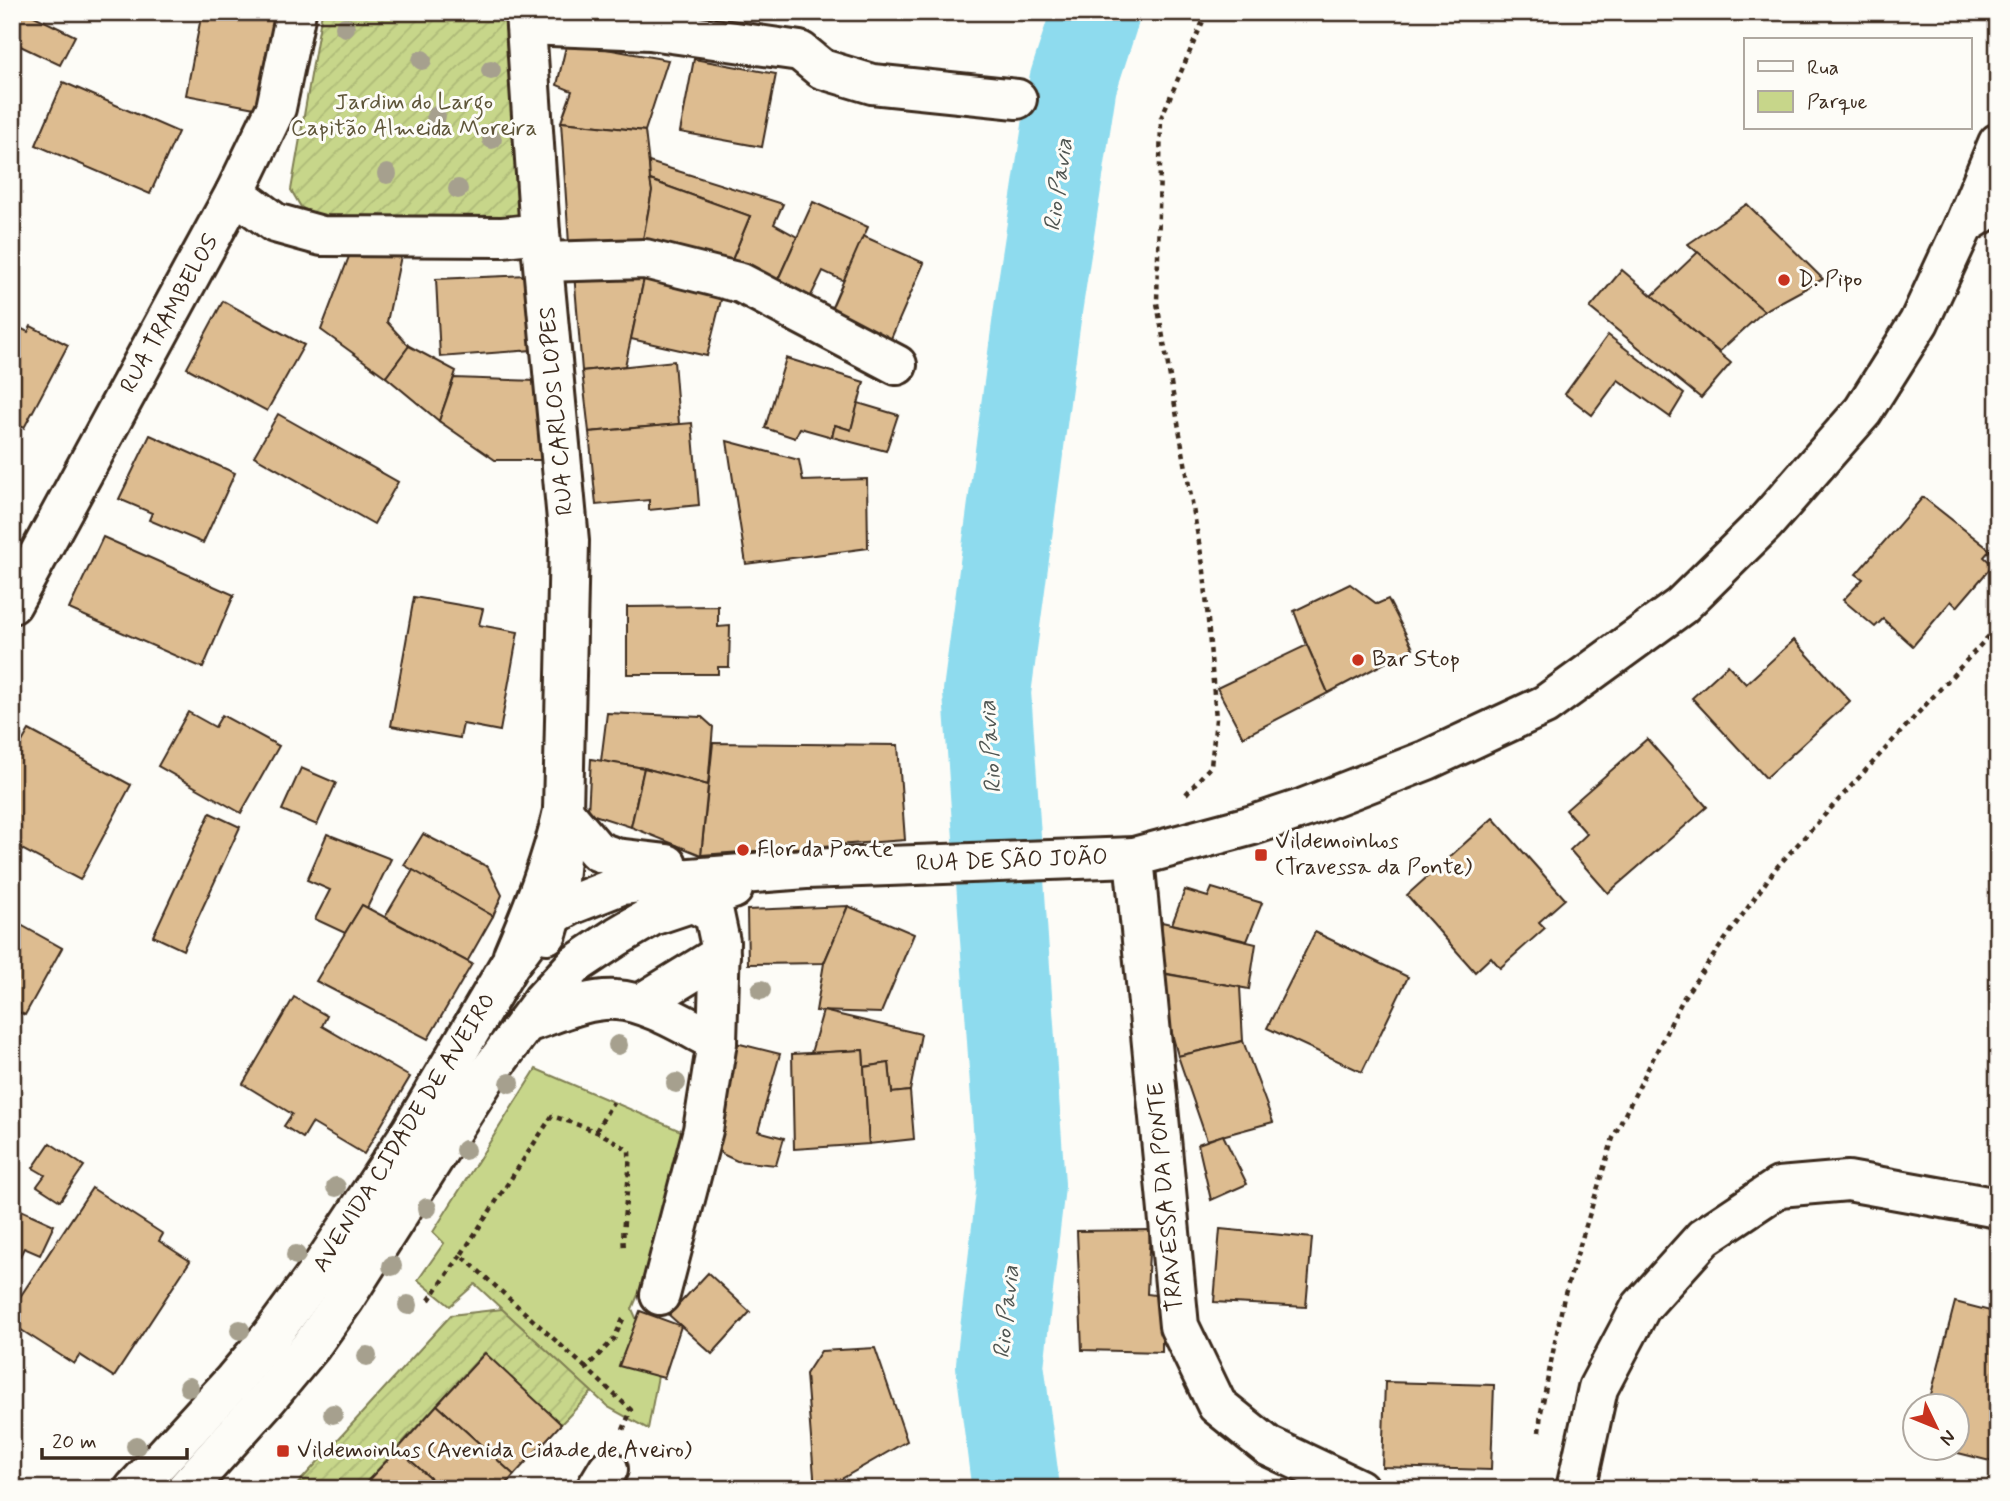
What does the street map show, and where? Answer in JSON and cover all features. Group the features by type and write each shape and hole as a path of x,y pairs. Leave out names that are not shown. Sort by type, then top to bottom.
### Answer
{"street":[{"name":"RUA TRAMBELOS","path":"12,604 235,193 276,108 296,12"},
{"path":"526,19 650,30 800,51 822,69 872,84 1017,99"},
{"name":"RUA CARLOS LOPES","path":"526,19 542,248 569,541 563,811"},
{"name":"RUA DE SÃO JOÃO","path":"806,869 1116,857 1253,825 1304,808 1427,760 1545,705 1681,606 1765,523 1863,411 1919,322 1998,144"},
{"path":"235,193 275,223 322,236 503,237 542,248 645,259 741,283 897,365"},
{"path":"1964,225 1998,203"},
{"path":"563,811 597,851 616,859 647,863 806,869"},
{"name":"AVENIDA CIDADE DE AVEIRO","path":"487,1075 538,959 553,915 563,811"},
{"name":"AVENIDA CIDADE DE AVEIRO","path":"509,965 538,896 555,847 563,811"},
{"name":"TRAVESSA DA PONTE","path":"1116,857 1179,1326 1217,1405 1268,1446 1359,1489"},
{"name":"AVENIDA CIDADE DE AVEIRO","path":"186,1489 311,1346 345,1298 487,1075 542,1000 576,964 652,916 806,869"},
{"name":"AVENIDA CIDADE DE AVEIRO","path":"134,1489 234,1380 271,1336 321,1268 412,1130 509,965 535,930 553,915 573,904 621,885 806,869"},
{"path":"644,1303 703,1129 718,1042 720,942 714,914 692,902"},
{"path":"640,1004 720,955"},
{"path":"526,1023 592,1002 616,1000 640,1004 718,1042"},
{"path":"1576,1489 1598,1388 1641,1307 1703,1237 1736,1215 1779,1187 1848,1181 1998,1208"}],"path":[{"path":"1185,796 1211,766 1216,719 1204,571 1157,303 1161,118 1207,12"},
{"path":"1539,1438 1541,1412 1564,1297 1613,1138 1684,997 1776,868 1998,626"},
{"path":"596,1131 613,1102"},
{"path":"429,1300 552,1116 596,1131 615,1140 629,1151 630,1170 623,1216 626,1259"},
{"path":"461,1255 631,1410 602,1479"},
{"path":"586,1368 644,1303"}],"green space":[{"name":"Jardim do Largo Capitão Almeida Moreira","path":"322,12 512,12 527,205 518,217 500,225 317,216 301,207 291,190"},
{"path":"536,1069 688,1134 654,1257 632,1309 637,1320 619,1365 658,1376 648,1429 608,1407 475,1284 450,1306 418,1280 444,1243 433,1232"},
{"path":"502,1309 592,1392 561,1424 484,1353 360,1489 293,1489 451,1315"}],"building":[{"path":"12,12 26,12 75,36 60,65 12,42"},
{"path":"202,12 278,12 260,109 186,95"},
{"path":"567,42 668,60 645,131 561,122 572,91 557,85"},
{"path":"694,59 776,74 762,147 680,132"},
{"path":"63,82 178,132 150,194 36,145"},
{"path":"561,122 645,131 652,191 642,245 569,244"},
{"path":"649,162 783,204 774,224 797,237 776,284 729,267 750,216 650,180"},
{"path":"650,180 750,216 729,267 642,245 652,191"},
{"path":"813,202 868,227 844,281 823,271 809,300 776,284"},
{"path":"1747,204 1823,279 1764,311 1688,244"},
{"path":"863,236 924,263 890,341 829,314"},
{"path":"1698,252 1764,311 1719,352 1652,296"},
{"path":"350,254 401,256 387,322 409,346 386,377 321,330"},
{"path":"1622,270 1731,363 1701,398 1590,308"},
{"path":"574,273 645,274 625,366 582,371"},
{"path":"645,274 723,292 707,356 631,339"},
{"path":"527,275 532,350 440,357 436,279"},
{"path":"223,301 304,345 267,411 187,368"},
{"path":"12,324 28,332 31,326 68,345 24,428 14,423 12,427"},
{"path":"1608,335 1684,394 1670,417 1618,380 1592,415 1565,394"},
{"path":"409,346 456,371 439,421 386,377"},
{"path":"786,358 864,382 851,430 835,425 832,437 800,428 795,438 765,428"},
{"path":"674,361 679,424 589,432 582,371"},
{"path":"454,378 537,381 542,460 495,460 439,421"},
{"path":"858,403 898,415 886,451 832,437 835,425 851,430"},
{"path":"278,414 398,482 374,524 254,456"},
{"path":"692,423 699,505 649,510 649,500 596,505 589,432"},
{"path":"150,435 235,473 203,543 149,520 152,513 119,499"},
{"path":"727,441 799,460 803,481 867,479 868,548 746,564"},
{"path":"1923,497 1990,550 1984,557 1993,565 1957,607 1951,601 1913,646 1883,619 1875,627 1843,600 1863,579 1856,574"},
{"path":"103,537 234,595 203,668 69,609"},
{"path":"1350,584 1377,604 1388,599 1413,648 1328,693 1294,611"},
{"path":"414,597 483,609 479,625 518,632 500,731 463,724 460,738 391,726"},
{"path":"718,606 718,627 730,626 729,667 718,667 718,674 627,674 627,607"},
{"path":"1794,640 1850,701 1766,778 1692,698 1728,665 1746,684"},
{"path":"1307,645 1328,693 1243,737 1217,688"},
{"path":"188,712 215,727 222,715 279,746 241,813 158,766"},
{"path":"607,713 702,717 713,727 708,785 644,768 601,761"},
{"path":"29,730 131,785 80,880 12,844 12,759"},
{"path":"1647,739 1707,807 1608,893 1570,850 1587,834 1566,810"},
{"path":"713,743 898,745 905,840 701,855"},
{"path":"591,759 644,768 631,827 588,813"},
{"path":"301,768 336,783 317,825 282,810"},
{"path":"644,768 708,785 701,855 631,827"},
{"path":"210,813 240,827 183,950 153,936"},
{"path":"1493,818 1565,899 1539,922 1545,928 1500,968 1491,957 1475,972 1407,895"},
{"path":"327,834 391,859 367,908 362,905 345,933 315,919 330,890 307,880"},
{"path":"423,834 488,867 502,895 493,916 404,865"},
{"path":"413,870 493,916 467,962 385,917"},
{"path":"1212,888 1262,903 1247,941 1172,924 1185,890 1208,897"},
{"path":"362,905 472,964 428,1039 316,981"},
{"path":"848,906 824,963 748,964 747,910"},
{"path":"848,906 914,934 881,1013 816,1011 824,963"},
{"path":"12,920 62,948 25,1015 12,1009"},
{"path":"1162,922 1256,944 1249,989 1152,971"},
{"path":"1315,932 1408,977 1362,1072 1267,1028"},
{"path":"1160,973 1240,987 1243,1041 1178,1056"},
{"path":"294,997 327,1016 322,1026 410,1077 364,1154 312,1123 303,1138 284,1126 292,1114 243,1084"},
{"path":"823,1011 921,1034 910,1091 892,1093 889,1063 864,1067 863,1050 811,1053"},
{"path":"1243,1041 1273,1122 1207,1140 1178,1056"},
{"path":"736,1043 780,1054 758,1131 784,1138 776,1165 737,1161 722,1154 713,1141"},
{"path":"863,1050 869,1144 794,1149 792,1054"},
{"path":"889,1063 892,1093 910,1091 914,1139 869,1144 864,1067"},
{"path":"1223,1135 1247,1184 1211,1200 1198,1144"},
{"path":"50,1143 84,1166 60,1201 37,1186 45,1175 33,1168"},
{"path":"92,1188 163,1234 159,1241 190,1261 114,1377 80,1355 74,1364 12,1324 12,1309"},
{"path":"12,1206 54,1225 40,1255 24,1248 12,1272"},
{"path":"1220,1229 1312,1238 1306,1307 1214,1302"},
{"path":"1150,1230 1147,1294 1162,1296 1162,1352 1082,1350 1077,1231"},
{"path":"708,1273 750,1312 712,1354 669,1315"},
{"path":"1955,1302 1998,1313 1998,1463 1972,1456 1972,1392 1932,1392"},
{"path":"640,1311 681,1326 664,1378 619,1366"},
{"path":"875,1348 907,1441 824,1489 815,1489 806,1374 821,1351"},
{"path":"485,1353 561,1424 514,1475 437,1405"},
{"path":"1385,1382 1494,1385 1491,1470 1382,1467"},
{"path":"437,1405 514,1475 502,1489 442,1489 398,1449"},
{"path":"398,1449 442,1489 360,1489"}],"waterway":[{"name":"Rio Pavia","path":"1016,1489 1000,1365 1021,1185 987,692 1038,310 1073,83 1096,12"}],"place":[{"name":"D. Pipo","path":"1784,280"},
{"name":"Bar Stop","path":"1358,660"},
{"name":"Flor da Ponte","path":"743,850"},
{"name":"Vildemoinhos (Travessa da Ponte)","path":"1261,855"},
{"name":"Vildemoinhos (Avenida Cidade de Aveiro)","path":"283,1451"}]}
